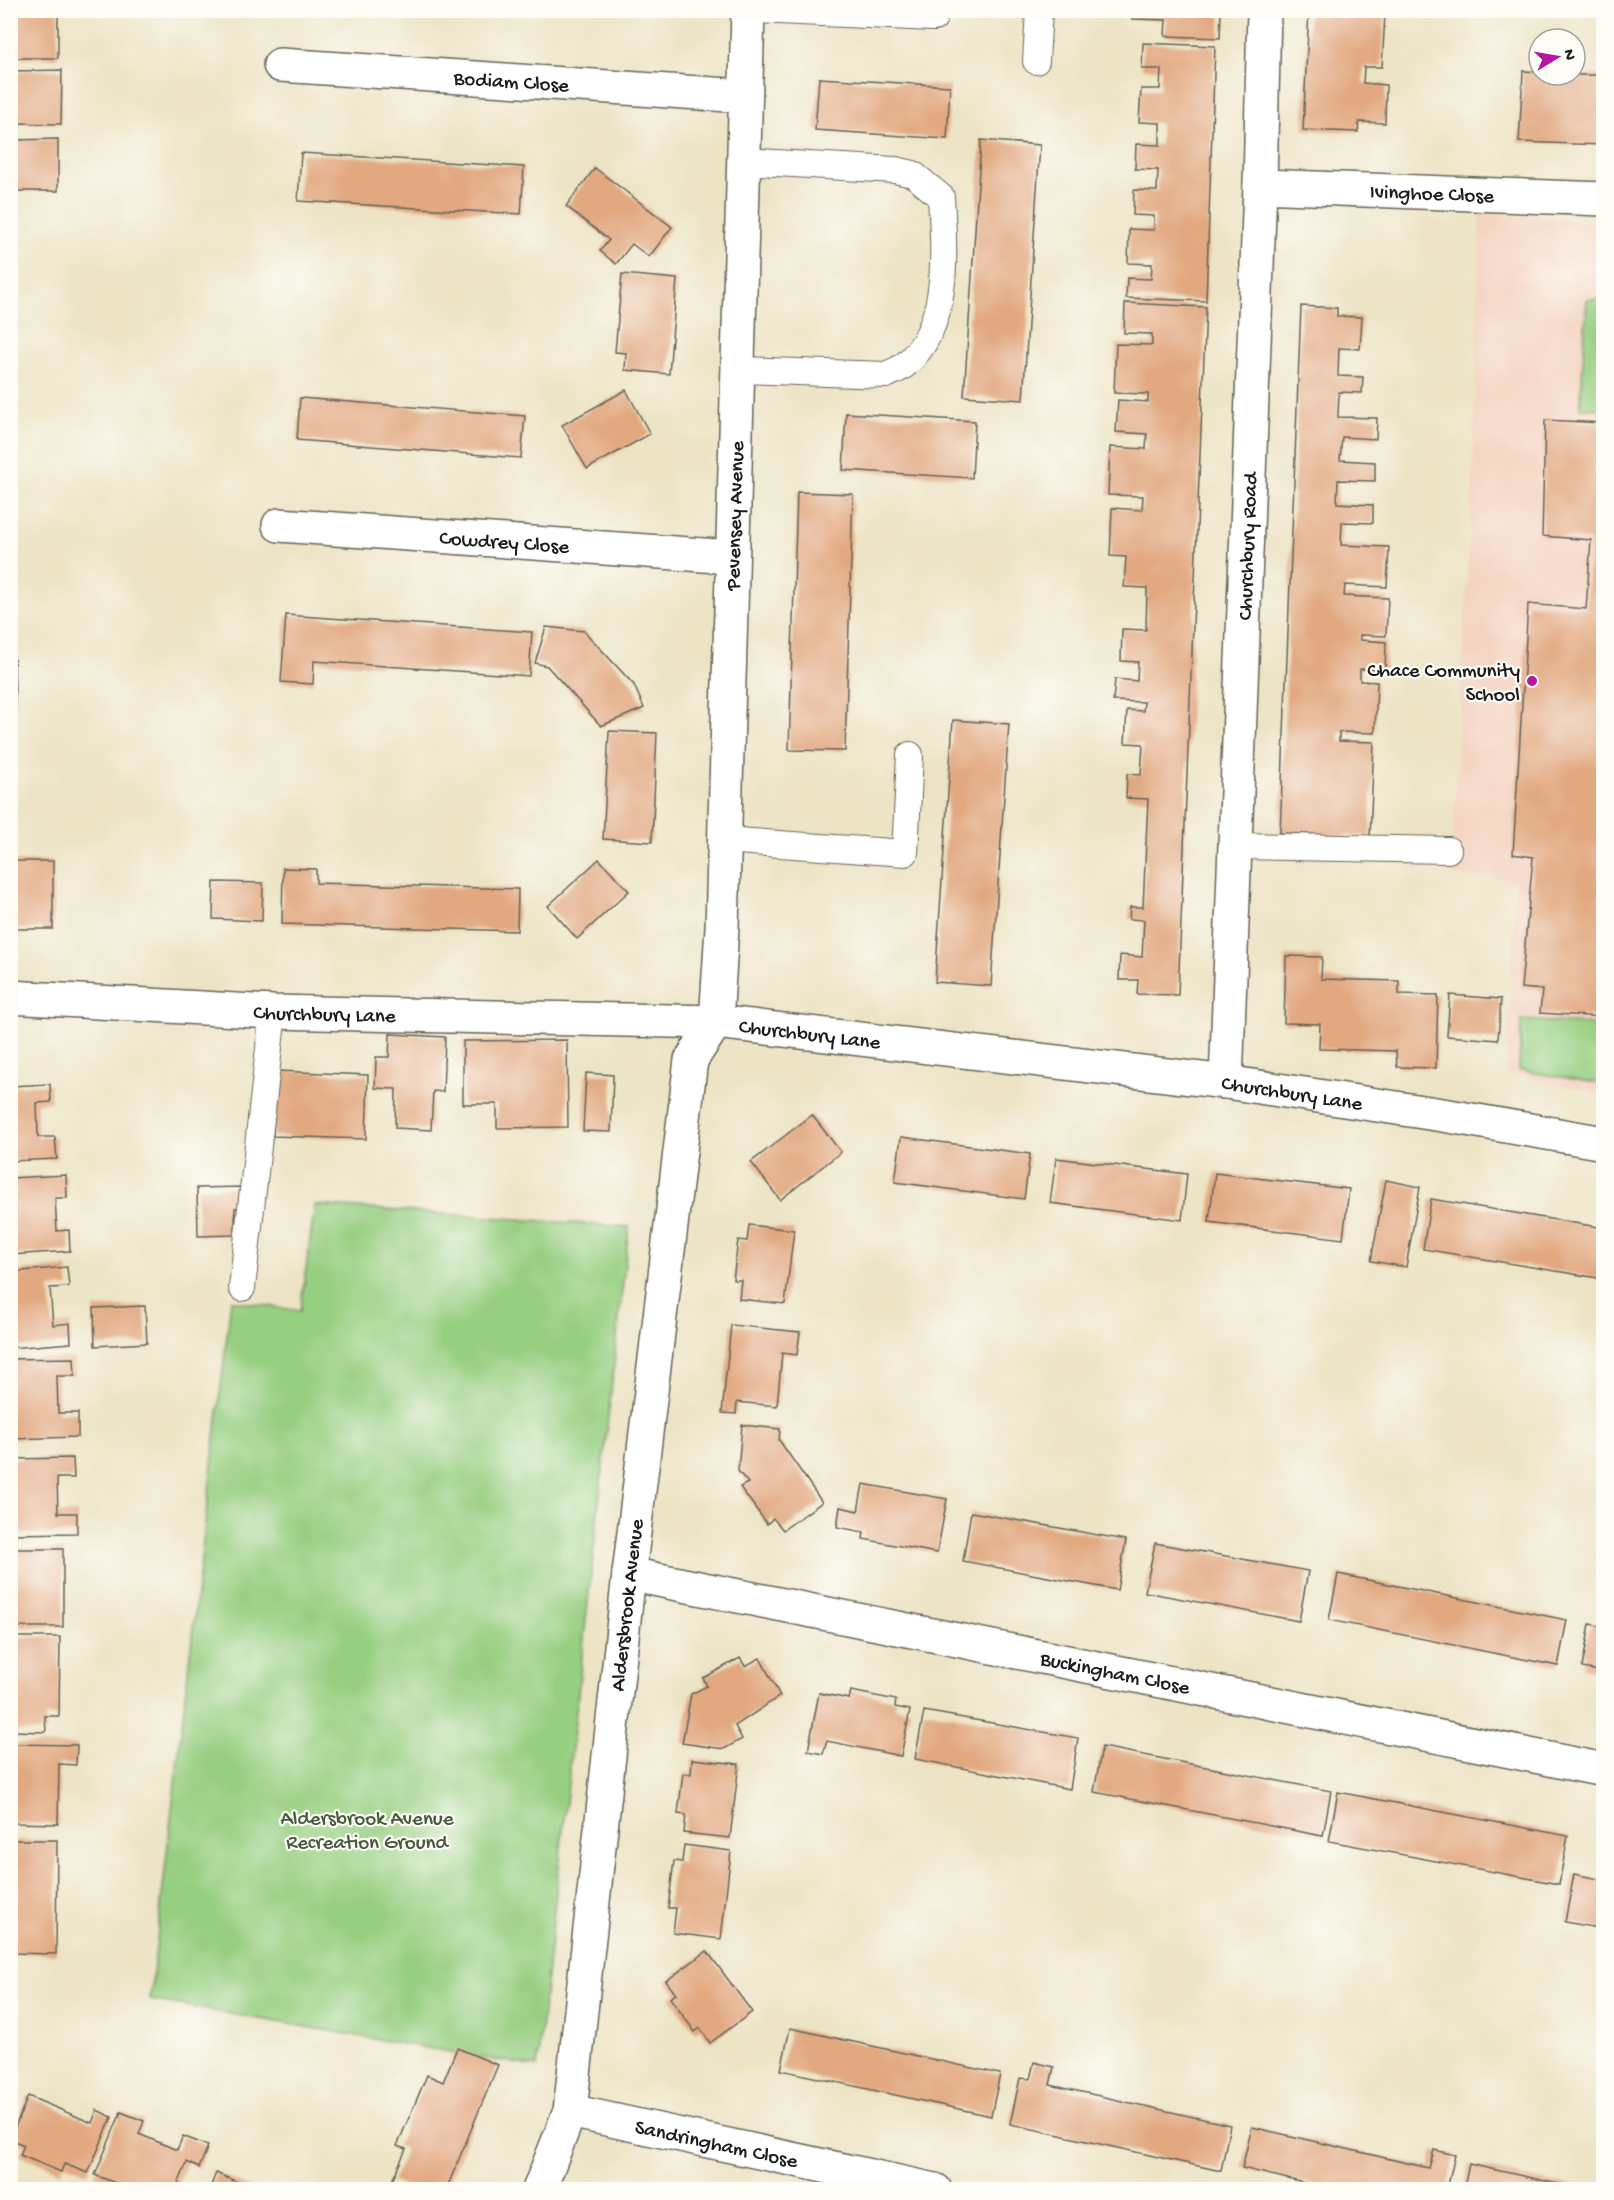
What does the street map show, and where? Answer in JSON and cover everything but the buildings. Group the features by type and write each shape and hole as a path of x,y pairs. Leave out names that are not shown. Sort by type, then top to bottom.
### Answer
{"street":[{"name":"Pevensey Avenue","path":"716,1022 724,840 748,10"},
{"name":"Churchbury Road","path":"1226,1082 1260,186 1264,10"},
{"name":"Bodiam Close","path":"280,65 744,96"},
{"name":"Ivinghoe Close","path":"1260,186 1604,200"},
{"name":"Cowdrey Close","path":"279,525 732,557"},
{"name":"Churchbury Lane","path":"10,997 273,1012 716,1022 1226,1082 1449,1116 1604,1143"},
{"name":"Aldersbrook Avenue","path":"539,2190 570,2111 629,1574 691,1060 716,1022"},
{"name":"Buckingham Close","path":"629,1574 1604,1770"},
{"name":"Sandringham Close","path":"570,2111 935,2190"}],"lane":[{"path":"753,10 934,18 934,10"},
{"path":"1036,61 1039,10"},
{"path":"738,370 886,375 906,365 928,337 940,299 944,254 941,197 914,174 895,170 744,161"},
{"path":"724,840 905,853 910,755"},
{"path":"1236,846 1448,850"},
{"path":"243,1288 273,1012"}],"shaded area":[{"name":"Chace Community School","path":"1480,214 1603,222 1603,1094 1506,1074 1516,880 1451,875 1472,487"}],"green space":[{"path":"1587,299 1603,300 1603,409 1580,408"},
{"path":"1521,1020 1603,1025 1603,1084 1519,1070"},
{"name":"Aldersbrook Avenue Recreation Ground","path":"315,1205 629,1227 537,2067 150,2000 231,1300 300,1311"}],"place":[{"name":"Chace Community School","path":"1532,681"}]}
